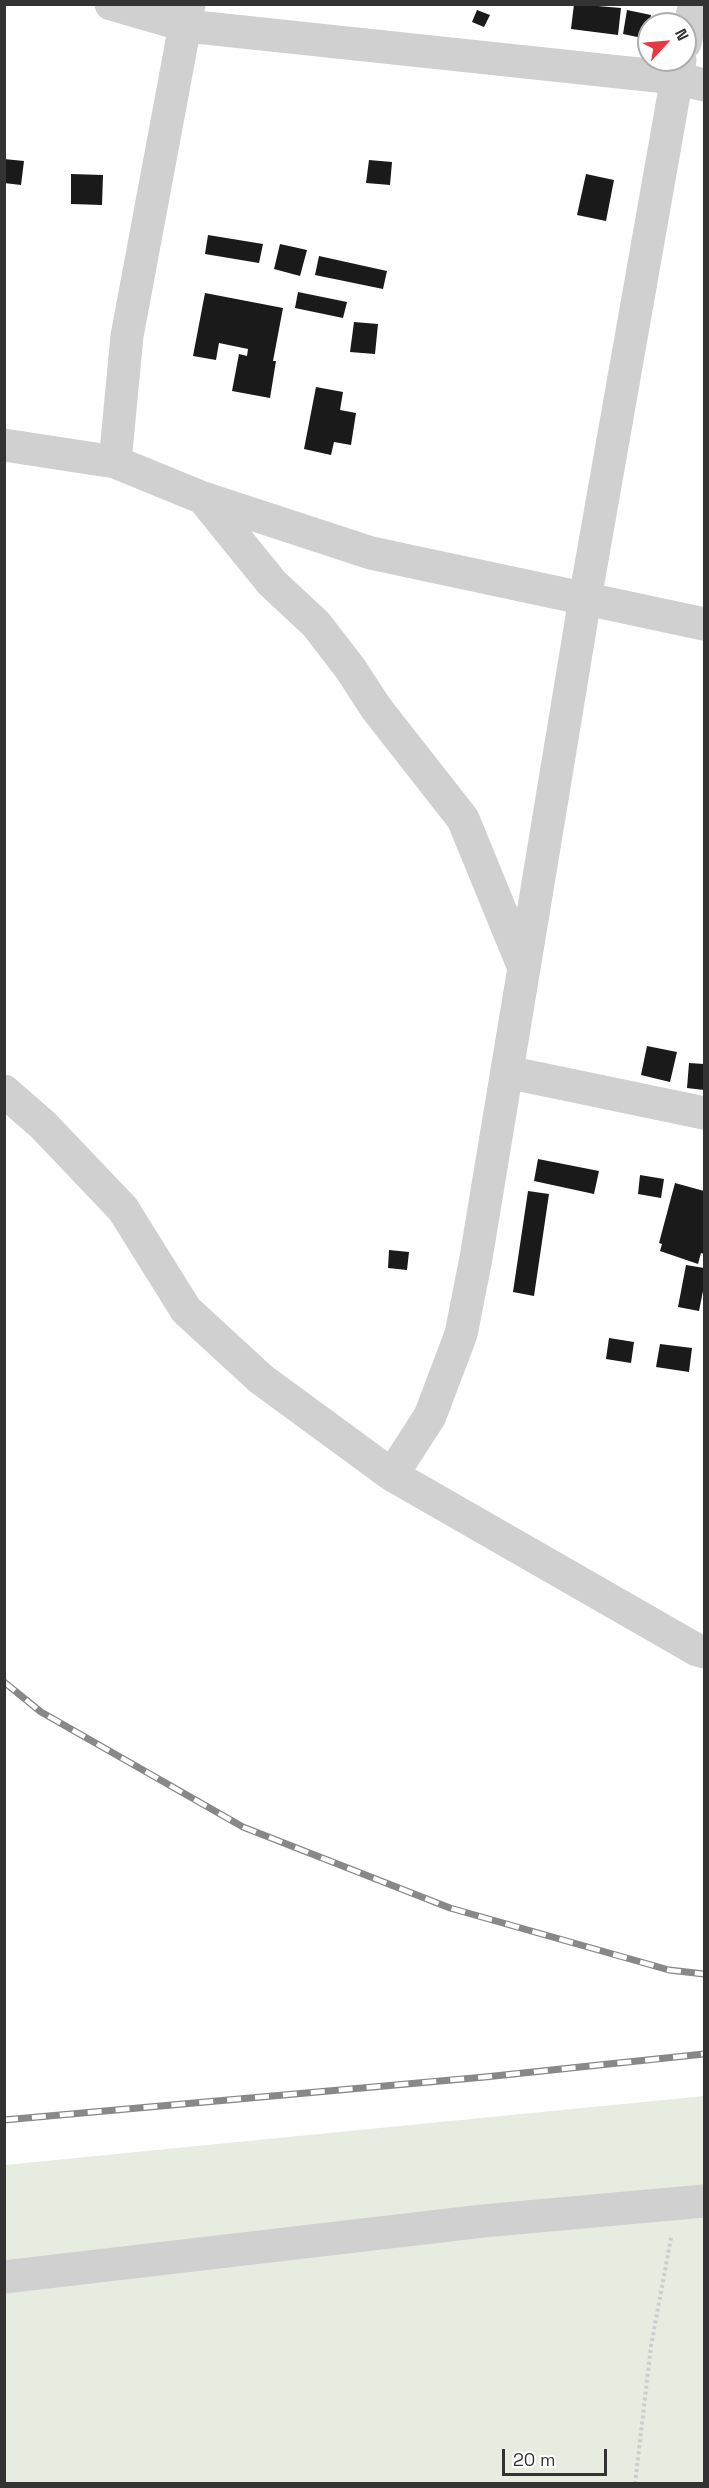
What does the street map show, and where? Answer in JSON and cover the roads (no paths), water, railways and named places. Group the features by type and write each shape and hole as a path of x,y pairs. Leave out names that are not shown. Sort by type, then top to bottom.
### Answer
{"street":[{"path":"111,4 687,74 585,599 476,1258 461,1334 430,1416 392,1475"},
{"path":"116,462 128,336 188,15"},
{"path":"4,445 116,462 203,498 371,554 705,624"},
{"path":"203,498 272,583 316,624 350,668 376,708 463,819 524,969"},
{"path":"507,1072 705,1113"},
{"path":"4,1091 43,1125 123,1209 186,1310 261,1379 392,1475 697,1650 705,1652"},
{"path":"4,2277 483,2221 691,2203"}],"railway":[{"path":"4,1682 41,1712 243,1827 450,1908 669,1970 704,1974"},
{"path":"4,2120 485,2077 704,2054"}]}
